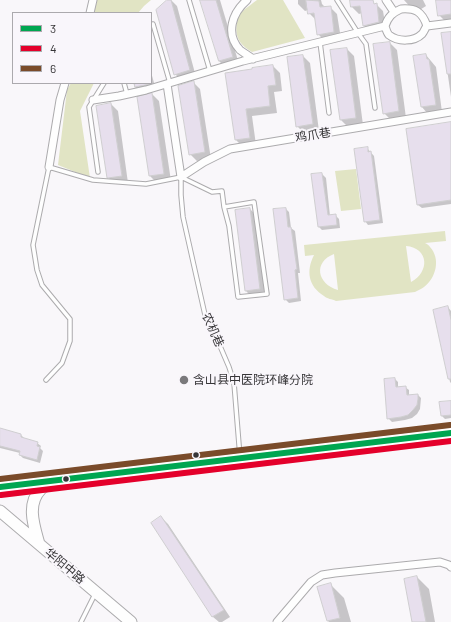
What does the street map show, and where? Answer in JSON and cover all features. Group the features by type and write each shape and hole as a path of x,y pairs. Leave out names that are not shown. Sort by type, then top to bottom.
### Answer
{"main road":[{"path":"0,487 451,433"},
{"path":"39,544 33,525 33,503 42,488 54,481"},
{"name":"华阳中路","path":"0,511 131,622"}],"street":[{"path":"90,12 92,0"},
{"path":"386,0 394,12"},
{"path":"242,2 234,15 232,34 235,43 240,50 253,59"},
{"path":"400,9 409,9 418,12 424,18 427,26 422,34 414,39 403,41 389,34 385,26 388,18 394,12 400,9"},
{"path":"427,26 451,23"},
{"path":"93,100 146,90 253,59 385,26"},
{"path":"49,167 60,100 65,84"},
{"path":"168,84 181,177"},
{"name":"鸡爪巷","path":"181,177 204,162 230,149 451,112"},
{"path":"277,622 311,582 322,575 440,562 451,567"}],"lane":[{"path":"189,0 210,71"},
{"path":"337,0 366,44 375,108"},
{"path":"153,24 168,84"},
{"path":"320,42 330,113"},
{"path":"98,172 89,108 103,84"},
{"path":"124,84 127,94"},
{"path":"46,380 62,363 70,341 70,319 42,285 37,270 33,245 49,167 93,180 146,184 181,177 212,192 222,191 224,207 229,226 238,297 267,294 254,202 224,207"},
{"name":"农机巷","path":"181,177 183,217 205,315 226,360 234,383 240,458"},
{"path":"81,622 96,593"}],"green space":[{"path":"97,0 151,0 139,12 94,12"},
{"path":"257,0 283,0 305,38 252,52 245,47 237,36 236,28 238,17 241,12"},
{"path":"70,84 94,84 80,111 90,178 58,165 67,90"},
{"path":"356,169 361,209 341,211 335,171"},
{"path":"445,231 446,241 425,243 433,252 436,268 432,279 415,292 336,301 325,297 315,288 312,283 309,272 314,255 305,256 304,245","holes":["406,246 419,251 423,256 424,261 424,267 421,272 417,278 411,282","334,254 338,290 326,283 320,273 320,267 323,262"]}],"building":[{"path":"167,0 171,0 190,70 174,75 156,10"},
{"path":"200,0 216,0 233,57 219,61"},
{"path":"306,0 319,1 320,7 331,6 334,32 317,35 314,13 308,14"},
{"path":"350,0 373,0 374,4 377,3 379,22 363,26 360,6 351,7"},
{"path":"436,0 451,0 451,14 438,16"},
{"path":"451,32 451,74 447,74 441,33"},
{"path":"390,42 399,111 383,114 373,44"},
{"path":"347,48 356,118 340,120 330,50"},
{"path":"426,54 427,59 429,59 436,105 421,107 413,56"},
{"path":"303,55 313,124 296,127 287,57"},
{"path":"273,65 276,85 268,86 270,106 246,109 250,138 235,140 225,73"},
{"path":"194,81 205,152 189,155 178,86"},
{"path":"135,84 150,84 135,87"},
{"path":"152,93 164,174 149,176 137,97"},
{"path":"111,103 122,176 107,178 96,106"},
{"path":"451,122 451,200 417,205 406,129"},
{"path":"368,147 368,152 371,151 380,220 364,222 354,149"},
{"path":"322,173 328,215 336,214 337,225 318,227 311,174"},
{"path":"250,208 260,289 245,291 235,210"},
{"path":"286,208 288,227 291,227 297,269 295,270 298,298 284,300 273,209"},
{"path":"448,306 451,320 451,379 448,379 433,310"},
{"path":"395,378 396,387 406,386 407,395 418,394 417,405 408,415 387,419 384,379"},
{"path":"451,401 451,415 441,416 439,402"},
{"path":"0,428 21,434 21,437 38,442 37,446 40,447 37,460 19,455 20,451 0,446"},
{"path":"161,516 224,610 212,617 151,523"},
{"path":"417,576 426,622 412,622 404,579"},
{"path":"331,583 340,618 327,621 317,587"}],"transit line":[{"name":"6","path":"0,479 450,425"},
{"name":"3","path":"0,487 451,433"},
{"name":"4","path":"1,495 451,441"}],"place":[{"name":"含山县中医院环峰分院","path":"184,380"}]}
